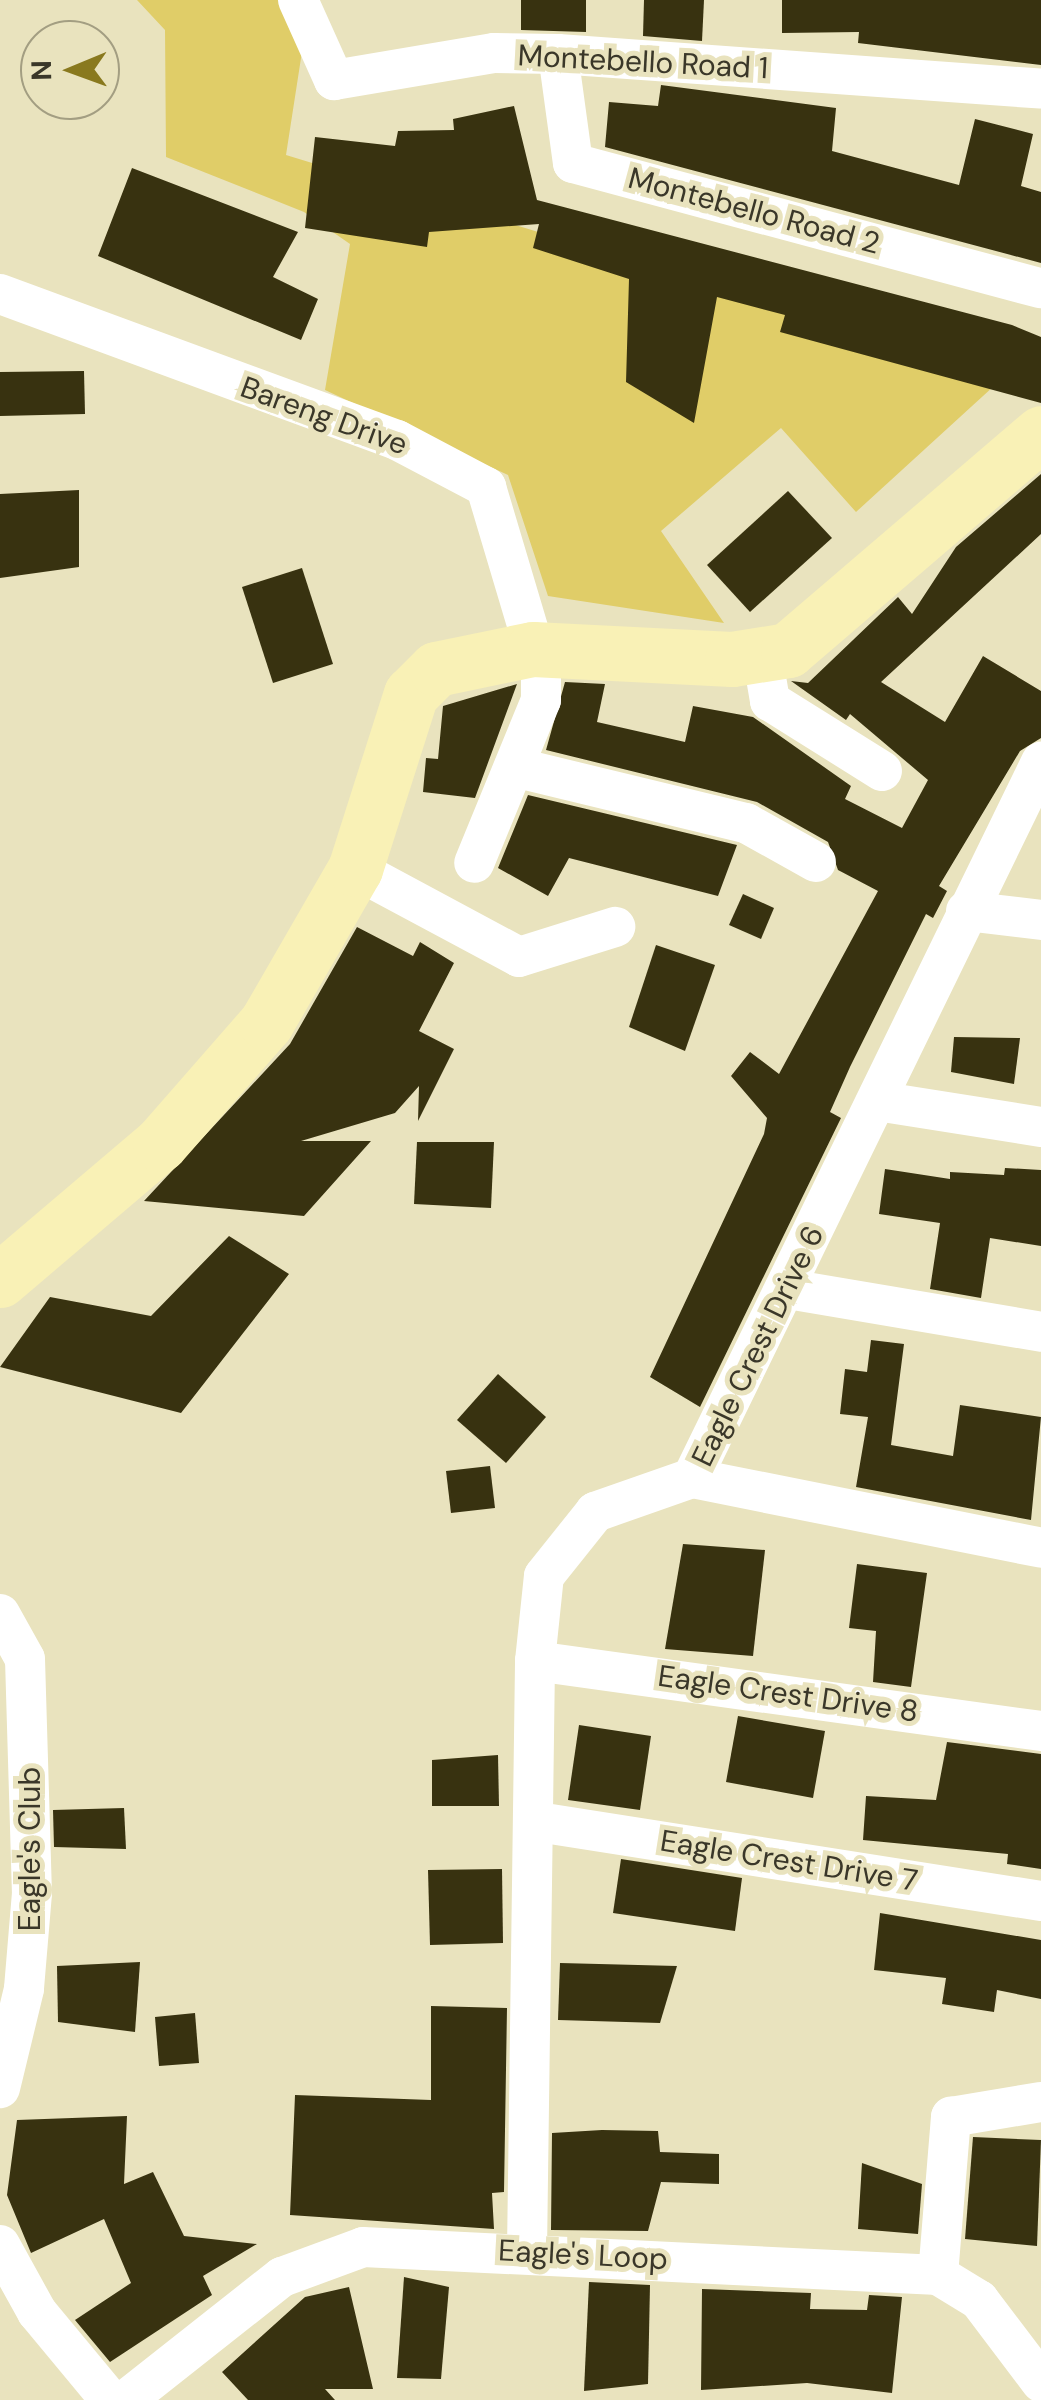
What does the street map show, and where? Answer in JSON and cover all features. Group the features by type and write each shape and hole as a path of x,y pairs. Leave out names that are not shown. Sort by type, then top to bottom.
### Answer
{"main road":[{"path":"0,1280 160,1144 226,1074 266,1023 355,869 411,694 436,669 533,649 762,654 788,650 1041,434"}],"street":[{"name":"Montebello Road 1","path":"298,0 334,80 494,53 558,54 1041,89"},
{"name":"Montebello Road 2","path":"558,54 572,163 1041,288"},
{"name":"Bareng Drive","path":"0,294 397,440 486,486 533,649 541,700 474,862"},
{"path":"762,654 770,701 882,771"},
{"name":"Eagle Crest Drive 6","path":"527,2251 538,1822 535,1661 551,1558 596,1512 692,1478 788,1289 966,911 1041,762"},
{"path":"514,767 746,823 816,862"},
{"path":"355,869 519,957 615,928"},
{"path":"966,911 1041,920"},
{"path":"878,1101 1041,1128"},
{"path":"788,1289 1041,1332"},
{"path":"692,1478 1041,1548"},
{"name":"Eagle's Club","path":"0,1614 25,1659 32,1893 24,1989 0,2088"},
{"name":"Eagle Crest Drive 8","path":"535,1661 1041,1731"},
{"name":"Eagle Crest Drive 7","path":"538,1822 1041,1901"},
{"path":"938,2275 950,2117 1041,2102"},
{"path":"0,2246 37,2312 110,2400"},
{"name":"Eagle's Loop","path":"126,2400 320,2257 363,2247 527,2251 938,2275 979,2300 1041,2382"}],"shaded area":[{"path":"137,0 310,0 286,155 1006,375 856,512 781,428 661,531 724,623 548,596 508,475 325,390 350,244 304,212 166,157 165,30"}],"building":[{"path":"521,0 586,0 586,32 521,30"},
{"path":"644,0 704,0 702,41 643,36"},
{"path":"782,0 1041,0 1041,65 858,43 859,32 782,33"},
{"path":"661,85 836,108 832,151 959,185 975,119 1033,134 1021,186 1041,192 1041,263 605,147 609,102 658,106"},
{"path":"514,106 537,200 1012,325 1041,337 1041,403 780,332 785,315 717,297 694,423 626,382 629,279 533,248 539,224 429,232 427,247 305,228 315,137 395,146 398,131 454,130 453,119"},
{"path":"132,168 298,232 273,277 318,299 301,340 98,256"},
{"path":"84,371 85,414 0,416 0,372"},
{"path":"1041,474 1041,534 881,682 945,722 983,656 1041,691 1041,738 1020,751 939,886 947,891 933,918 926,914 850,1067 830,1112 841,1118 700,1407 650,1377 764,1134 767,1118 731,1076 750,1052 779,1074 878,891 838,870 828,842 757,802 546,750 565,682 605,684 597,722 685,742 693,706 753,717 851,786 845,799 902,828 928,780 850,714 846,720 791,681 808,683 898,597 912,614 956,547"},
{"path":"79,490 79,567 0,578 0,494"},
{"path":"788,491 832,538 750,612 707,565"},
{"path":"302,568 333,664 273,683 242,587"},
{"path":"517,684 475,798 423,792 426,758 438,759 443,706"},
{"path":"528,795 737,845 718,896 569,858 548,896 498,868"},
{"path":"743,894 774,908 761,939 729,925"},
{"path":"357,927 413,956 420,942 454,963 419,1031 454,1049 418,1121 419,1086 395,1113 301,1141 371,1141 304,1216 144,1201 290,1044"},
{"path":"656,945 715,965 685,1051 629,1027"},
{"path":"954,1037 1020,1038 1014,1084 951,1072"},
{"path":"417,1142 494,1142 491,1208 414,1204"},
{"path":"1005,1168 1041,1170 1041,1246 990,1238 981,1298 930,1289 940,1223 879,1214 885,1169 950,1179 950,1172 1004,1175"},
{"path":"229,1236 289,1274 181,1413 0,1367 50,1297 151,1316"},
{"path":"871,1340 904,1344 891,1445 953,1456 960,1405 1041,1417 1031,1520 856,1487 868,1417 840,1414 845,1369 867,1372"},
{"path":"498,1374 546,1417 506,1463 457,1420"},
{"path":"490,1466 495,1508 451,1513 446,1471"},
{"path":"683,1544 765,1550 753,1656 665,1649"},
{"path":"857,1564 927,1573 911,1687 873,1682 876,1631 849,1628"},
{"path":"738,1716 825,1731 813,1798 726,1782"},
{"path":"579,1725 651,1736 640,1810 568,1800"},
{"path":"947,1742 1041,1754 1041,1869 1007,1864 1008,1854 863,1840 866,1796 936,1800"},
{"path":"498,1755 499,1806 432,1806 432,1760"},
{"path":"124,1808 126,1849 54,1847 53,1810"},
{"path":"621,1859 742,1878 735,1931 613,1913"},
{"path":"502,1869 503,1943 430,1945 428,1870"},
{"path":"880,1913 1041,1940 1041,1999 997,1990 994,2012 942,2004 946,1978 874,1970"},
{"path":"140,1962 135,2032 58,2022 57,1966"},
{"path":"560,1963 677,1966 660,2023 558,2020"},
{"path":"431,2006 507,2008 504,2192 492,2193 494,2229 290,2215 295,2095 431,2100"},
{"path":"195,2013 199,2063 159,2066 155,2017"},
{"path":"127,2116 124,2184 153,2172 184,2236 257,2244 203,2276 212,2295 110,2362 75,2320 131,2283 104,2219 31,2253 7,2195 17,2120"},
{"path":"658,2131 660,2152 719,2154 719,2184 661,2182 648,2231 551,2230 552,2133"},
{"path":"973,2137 1041,2140 1037,2246 965,2239"},
{"path":"862,2163 922,2184 918,2234 858,2229"},
{"path":"404,2277 449,2287 441,2379 397,2378"},
{"path":"589,2282 650,2285 648,2384 584,2391"},
{"path":"349,2287 373,2389 325,2389 335,2400 248,2400 222,2372 305,2297"},
{"path":"702,2289 811,2293 810,2309 867,2310 869,2295 902,2297 892,2393 807,2383 701,2390"}]}
